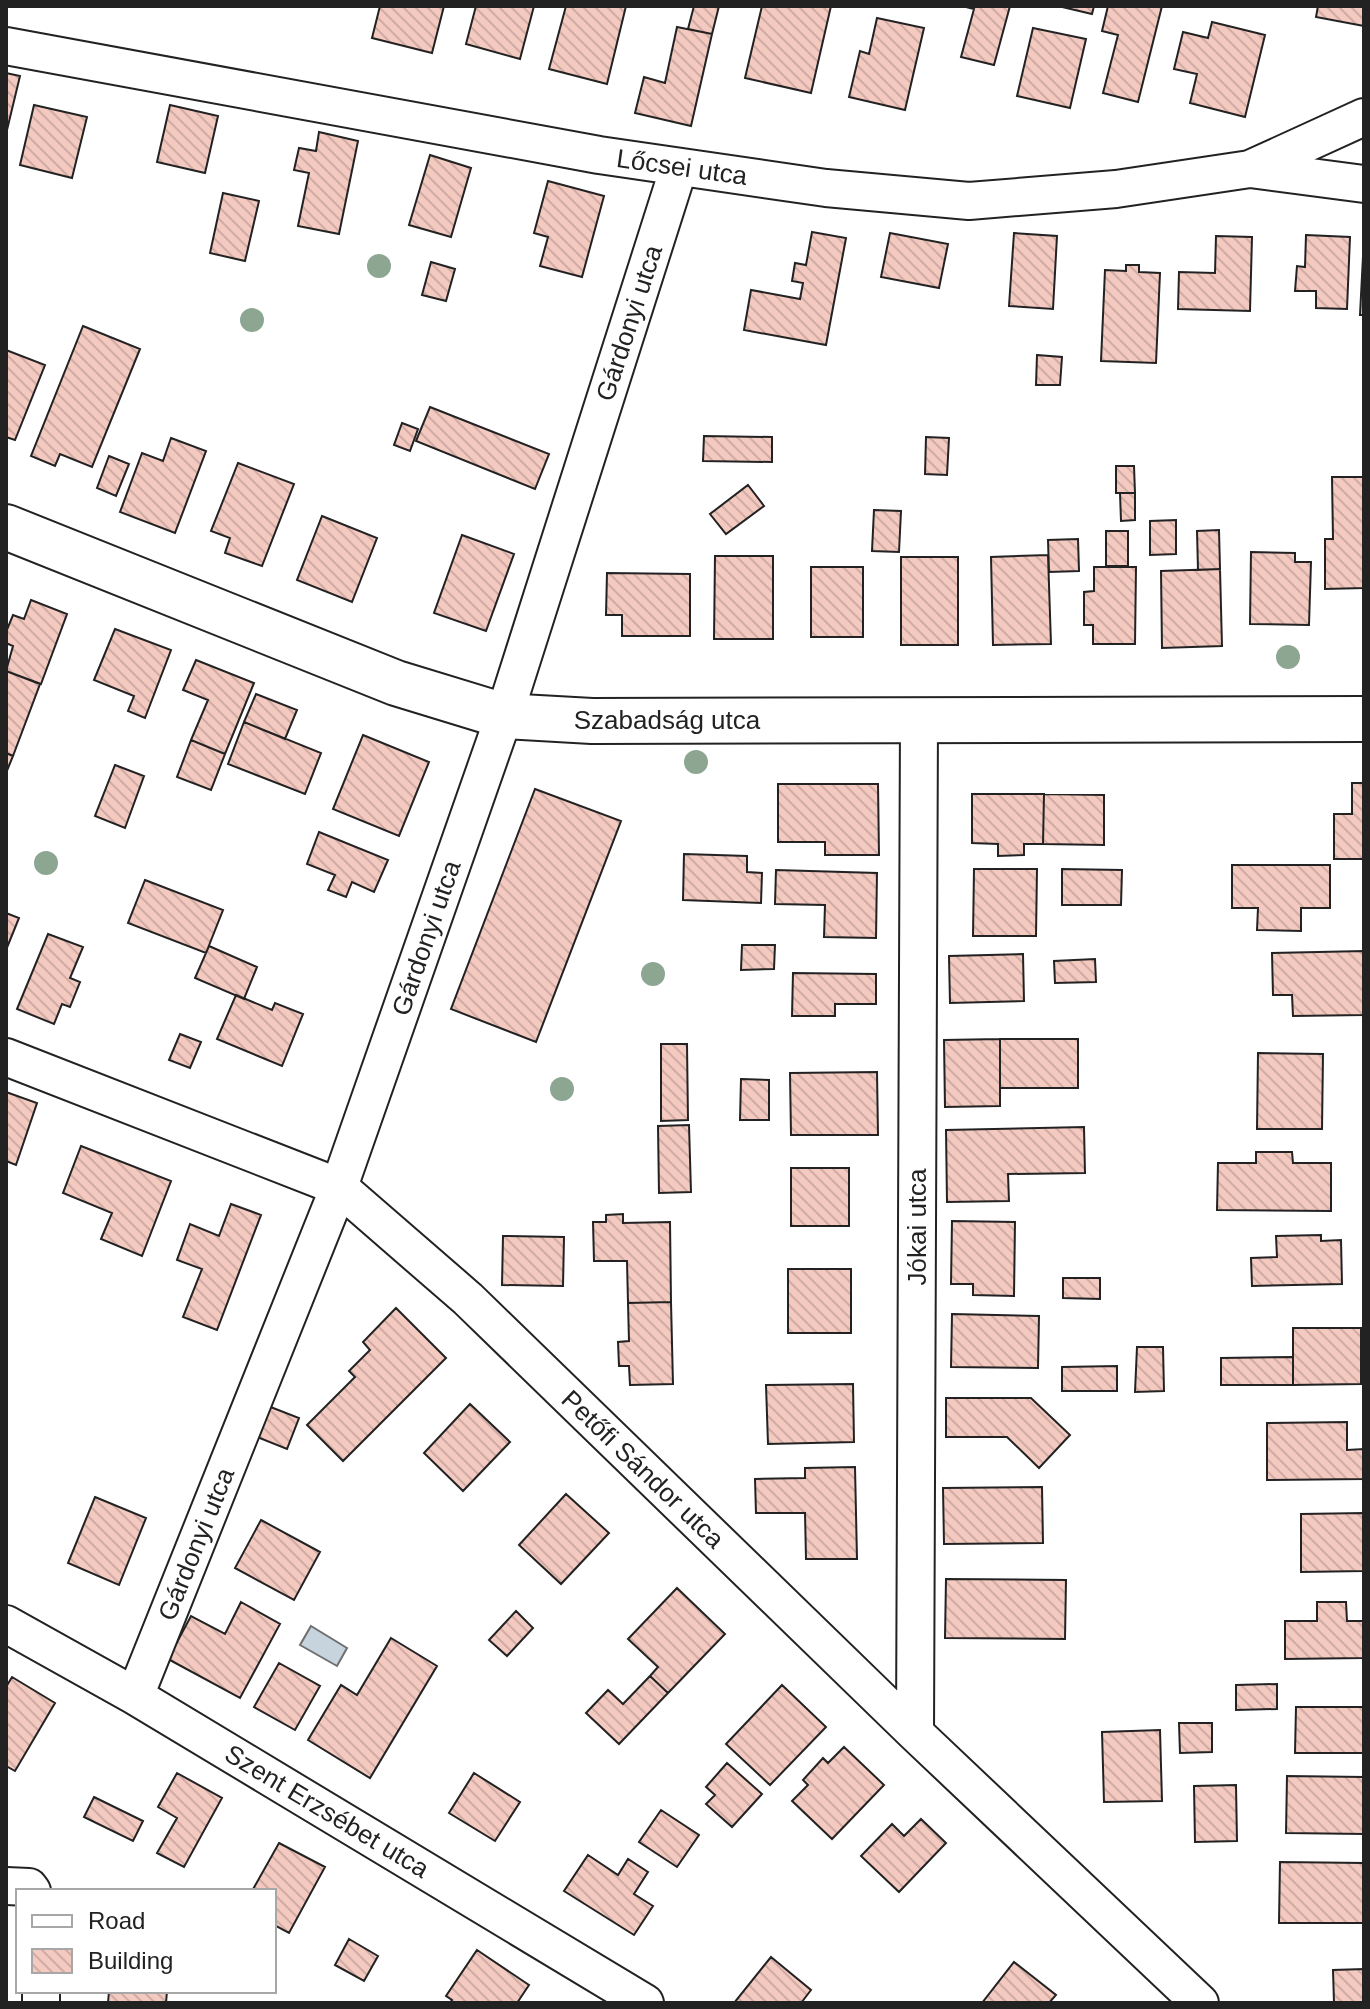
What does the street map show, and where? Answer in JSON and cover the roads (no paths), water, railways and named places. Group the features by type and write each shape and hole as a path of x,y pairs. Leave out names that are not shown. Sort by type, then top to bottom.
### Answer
{"street":[{"name":"Lőcsei utca","path":"6,46 474,132 826,188 969,201 1116,189 1250,169 1364,184"},
{"path":"1250,169 1364,117"},
{"name":"Gárdonyi utca","path":"135,1696 339,1187 504,716 679,167"},
{"name":"Szabadság utca","path":"6,527 396,683 504,716 592,721 1364,719"},
{"name":"Jókai utca","path":"915,1733 919,720"},
{"name":"Petőfi Sándor utca","path":"6,1057 339,1187 468,1299 915,1733 1200,2003"},
{"name":"Szent Erzsébet utca","path":"6,1624 135,1696 645,2003"}]}
